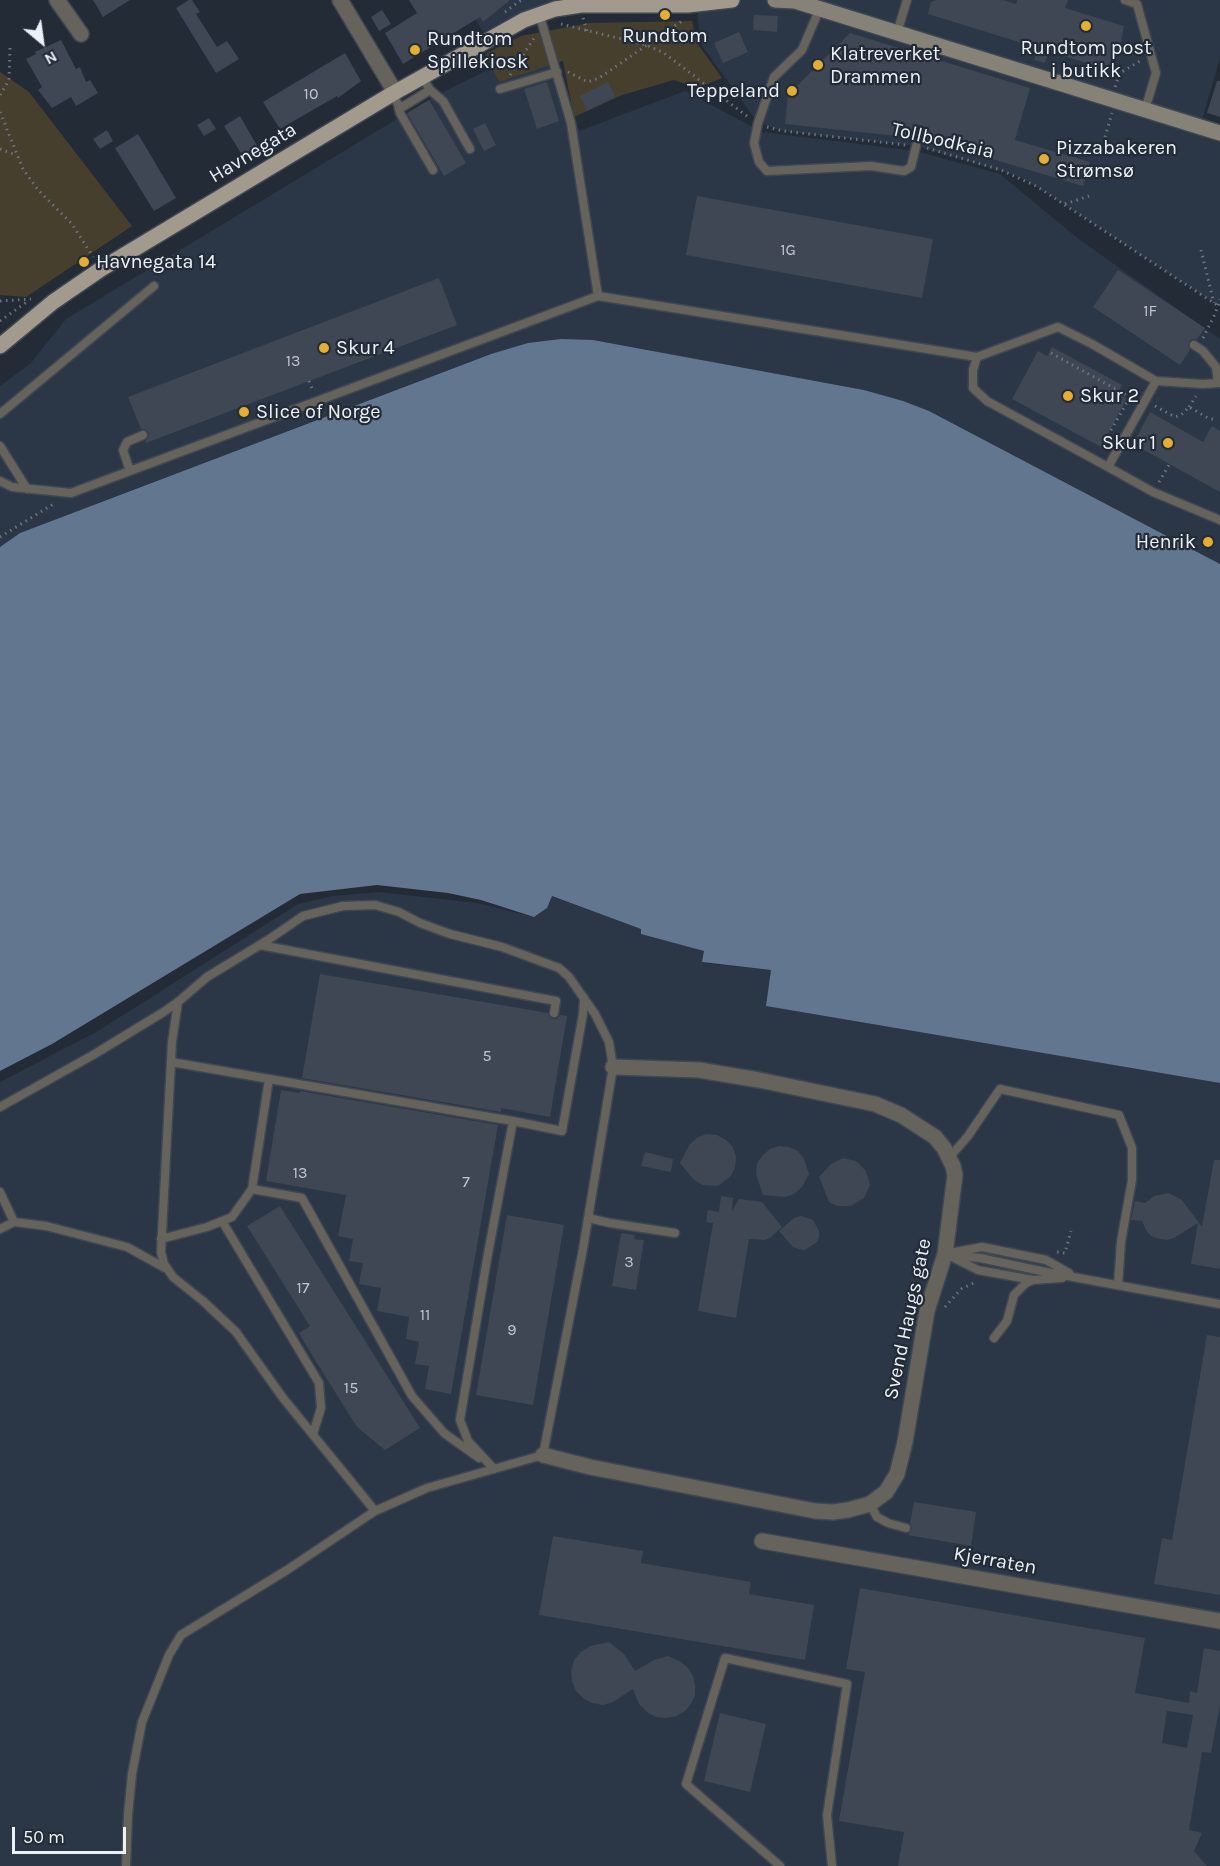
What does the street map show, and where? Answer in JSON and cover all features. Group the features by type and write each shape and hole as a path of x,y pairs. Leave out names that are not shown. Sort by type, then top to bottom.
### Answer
{"main road":[{"name":"Havnegata","path":"2,341 73,286 394,93 426,84 504,30 541,19 553,5 733,0"},
{"path":"775,0 795,0 1220,134"}],"street":[{"path":"57,0 81,34"},
{"path":"340,0 394,93"},
{"path":"613,1067 699,1070 875,1104 921,1126 945,1148 950,1158"},
{"name":"Svend Haugs gate","path":"543,1455 590,1467 815,1511 833,1512 870,1504 886,1492 897,1474 927,1311 945,1254 955,1175 950,1158"},
{"name":"Kjerraten","path":"762,1541 1220,1621"}],"lane":[{"path":"897,33 907,0"},
{"path":"1125,0 1137,4 1156,73 1145,110"},
{"path":"820,9 802,50 774,77 754,142 759,162 767,171 860,166 904,171 911,167 916,146"},
{"path":"541,19 571,123 598,296"},
{"path":"500,89 556,68"},
{"path":"399,109 426,84 443,101 470,149"},
{"path":"394,93 399,109 433,170"},
{"path":"0,414 154,286"},
{"path":"0,481 12,487 71,493 598,296 977,357 1058,327 1156,381 1219,383 1216,368 1203,351 1194,345"},
{"path":"977,357 973,370 973,388 987,401 1153,492 1220,520"},
{"path":"1108,467 1156,381"},
{"path":"130,471 123,450 127,442 143,435"},
{"path":"0,446 27,489"},
{"path":"0,1107 178,1002 207,977 303,916 343,906 375,905 399,912 450,934 502,947 559,968 569,977 595,1014 609,1042 613,1067 588,1218 543,1455 427,1488 375,1511 287,1570 181,1635 169,1655 142,1722 132,1774 126,1866"},
{"path":"260,945 556,1001 554,1013"},
{"path":"171,1062 562,1131 584,998"},
{"path":"165,1268 160,1252 172,1042 178,1002"},
{"path":"161,1239 207,1227 232,1217 252,1189 269,1079"},
{"path":"950,1158 1000,1089 1119,1115 1132,1148 1132,1180 1121,1242 1118,1285"},
{"path":"494,1469 468,1441 460,1420 513,1121"},
{"path":"252,1189 302,1198 412,1396 444,1433 494,1469"},
{"path":"0,1192 14,1222"},
{"path":"588,1218 675,1233"},
{"path":"222,1221 319,1383 321,1408 313,1434"},
{"path":"0,1229 14,1222 46,1226 127,1247 165,1268 236,1332 283,1398 375,1511"},
{"path":"945,1254 982,1247 1046,1260 1077,1277"},
{"path":"945,1254 980,1258 1220,1304"},
{"path":"945,1254 978,1270 1033,1280 1077,1277"},
{"path":"994,1338 1007,1321 1014,1295 1026,1283 1046,1272"},
{"path":"870,1504 877,1517 906,1528"},
{"path":"780,1866 686,1784 725,1658 847,1684 827,1815 832,1866"}],"path":[{"path":"556,68 588,82 599,78 682,20 689,3"},
{"name":"Tollbodkaia","path":"553,5 561,24 646,45 664,53 758,123 783,131 916,146 1015,175 1064,204 1217,305"},
{"path":"582,16 587,31"},
{"path":"500,89 541,19"},
{"path":"0,95 9,80 10,48"},
{"path":"1105,137 1113,111 1104,108 1111,86 1115,87 1120,73 1151,55"},
{"path":"0,112 23,170 72,224 94,258"},
{"path":"0,149 16,155"},
{"path":"1064,204 1089,196"},
{"path":"1201,250 1217,305"},
{"path":"0,301 32,299"},
{"path":"1203,351 1203,336 1220,299"},
{"path":"1051,353 1128,396 1129,399 1107,437 1107,441 1119,448"},
{"path":"1145,400 1175,417 1181,415 1189,407 1216,420"},
{"path":"1153,492 1169,465"},
{"path":"0,537 71,493"}],"shaded area":[{"path":"462,0 1220,0 1220,58 1200,127 1220,133 1220,307 1036,186 1015,175 916,146 783,131 758,123 700,43 697,5 555,9 483,31"},
{"path":"692,21 697,43 722,78 697,88 674,80 622,95 574,117 563,61 499,82 485,54 521,36 589,23"},
{"path":"548,40 579,131 685,91 762,132 916,151 1000,174 1080,240 1220,339 1220,564 929,411 864,390 593,340 490,354 20,533 0,547 0,386 30,364 66,319 435,96"},
{"path":"0,72 29,92 132,226 26,297 0,295"},
{"path":"561,339 593,340 864,390 903,401 929,411 1220,564 1220,1083 766,1006 771,970 702,962 704,951 641,934 641,929 552,896 547,908 534,917 481,900 448,893 377,885 300,894 52,1044 0,1071 0,547 20,533 491,354 528,343"},
{"path":"379,892 477,903 534,917 547,908 551,896 641,929 642,934 704,951 703,963 771,970 767,1006 1220,1083 1220,1866 0,1866 0,1082 98,1031 298,904 333,896"}],"building":[{"path":"93,0 130,0 103,17"},
{"path":"192,0 200,12 196,14 217,47 227,41 239,59 216,73 176,8"},
{"path":"409,0 510,0 483,22 480,17 403,64 385,33 417,13"},
{"path":"936,0 1003,0 1016,4 1017,0 1068,0 1065,8 1124,26 1119,51 1111,71 1049,51 1045,63 1034,60 1038,48 928,14 931,2"},
{"path":"382,10 391,24 379,31 371,17"},
{"path":"754,15 778,16 777,32 753,30"},
{"path":"739,32 748,52 723,63 714,43"},
{"path":"850,33 1030,88 1015,140 1090,162 1083,186 925,139 785,124 788,95"},
{"path":"61,40 76,69 80,67 86,82 90,80 98,93 76,106 71,97 52,108 38,90 42,87 26,59 36,54 35,52"},
{"path":"345,53 361,81 338,98 337,96 280,129 263,102"},
{"path":"1217,81 1220,81 1220,117 1207,113"},
{"path":"547,82 559,121 537,129 524,89"},
{"path":"608,82 615,97 587,111 580,96"},
{"path":"429,100 466,163 444,176 407,113"},
{"path":"240,116 259,149 244,158 224,126"},
{"path":"209,118 216,129 204,136 197,125"},
{"path":"485,123 496,145 484,151 473,129"},
{"path":"107,130 113,141 100,149 93,139"},
{"path":"138,134 176,198 154,211 115,148"},
{"path":"697,196 933,239 922,298 686,255"},
{"path":"1118,270 1205,328 1197,339 1189,341 1190,350 1180,365 1093,307"},
{"name":"Skur 4","path":"439,278 457,325 146,443 149,433 141,429 128,397"},
{"name":"Skur 2","path":"1052,347 1122,385 1117,394 1127,398 1101,447 1012,399 1038,351 1047,356"},
{"name":"Skur 1","path":"1150,412 1203,442 1212,426 1220,431 1220,492 1133,444"},
{"path":"320,974 548,1013 552,1019 557,1019 560,1015 567,1016 550,1117 501,1108 501,1112 302,1078"},
{"path":"281,1090 300,1093 300,1091 498,1125 451,1394 425,1389 429,1366 415,1364 419,1342 406,1339 409,1317 377,1311 381,1288 359,1284 363,1263 349,1261 353,1239 338,1236 346,1195 266,1181"},
{"path":"707,1134 717,1135 726,1140 733,1147 736,1157 731,1176 718,1186 703,1185 694,1180 680,1163 690,1144 698,1137"},
{"path":"779,1146 798,1151 804,1159 809,1174 802,1187 794,1194 785,1197 763,1195 756,1174 757,1164 770,1149"},
{"path":"645,1152 673,1159 671,1172 641,1166"},
{"path":"843,1158 856,1161 866,1171 870,1185 864,1198 851,1206 837,1206 829,1202 819,1177 831,1164"},
{"path":"1214,1160 1220,1160 1220,1269 1191,1264 1198,1223 1167,1240 1151,1236 1142,1221 1131,1220 1135,1201 1145,1203 1154,1196 1169,1193 1182,1200 1202,1227"},
{"path":"721,1196 733,1198 732,1211 739,1199 762,1202 782,1227 765,1240 749,1239 736,1318 698,1311 713,1223 706,1222 708,1210 719,1212"},
{"path":"280,1206 420,1428 385,1450 357,1427 315,1360 299,1333 310,1326 247,1226"},
{"path":"507,1215 564,1225 533,1405 476,1395"},
{"path":"801,1216 813,1220 819,1231 816,1243 805,1250 792,1246 779,1231 794,1218"},
{"path":"621,1233 635,1235 634,1239 644,1240 636,1290 612,1286"},
{"path":"1207,1335 1220,1337 1220,1595 1154,1584 1162,1538 1172,1540"},
{"path":"914,1502 976,1512 971,1546 908,1535 912,1529 910,1523"},
{"path":"553,1536 643,1551 641,1563 751,1582 749,1594 814,1605 805,1660 539,1615"},
{"path":"860,1588 1145,1638 1135,1693 1189,1703 1190,1691 1197,1693 1204,1648 1220,1651 1220,1704 1211,1753 1202,1752 1189,1830 1202,1833 1194,1851 1207,1866 898,1866 904,1832 839,1821 865,1672 846,1669","holes":["1167,1711 1193,1715 1187,1748 1162,1743"]},
{"path":"609,1642 624,1654 635,1671 654,1660 668,1656 681,1662 693,1676 695,1695 691,1704 677,1716 666,1718 656,1717 647,1712 639,1704 633,1689 613,1702 603,1705 583,1698 576,1691 572,1681 571,1670 574,1660 590,1646"},
{"path":"720,1713 766,1724 750,1792 704,1781"}],"place":[{"name":"Rundtom","path":"665,15"},
{"name":"Rundtom post i butikk","path":"1086,26"},
{"name":"Rundtom Spillekiosk","path":"415,50"},
{"name":"Klatreverket Drammen","path":"818,65"},
{"name":"Teppeland","path":"792,91"},
{"name":"Pizzabakeren Strømsø","path":"1044,159"},
{"name":"Havnegata 14","path":"84,262"},
{"name":"Skur 4","path":"324,348"},
{"name":"Skur 2","path":"1068,396"},
{"name":"Slice of Norge","path":"244,412"},
{"name":"Skur 1","path":"1168,443"},
{"name":"Henrik","path":"1208,542"}]}
